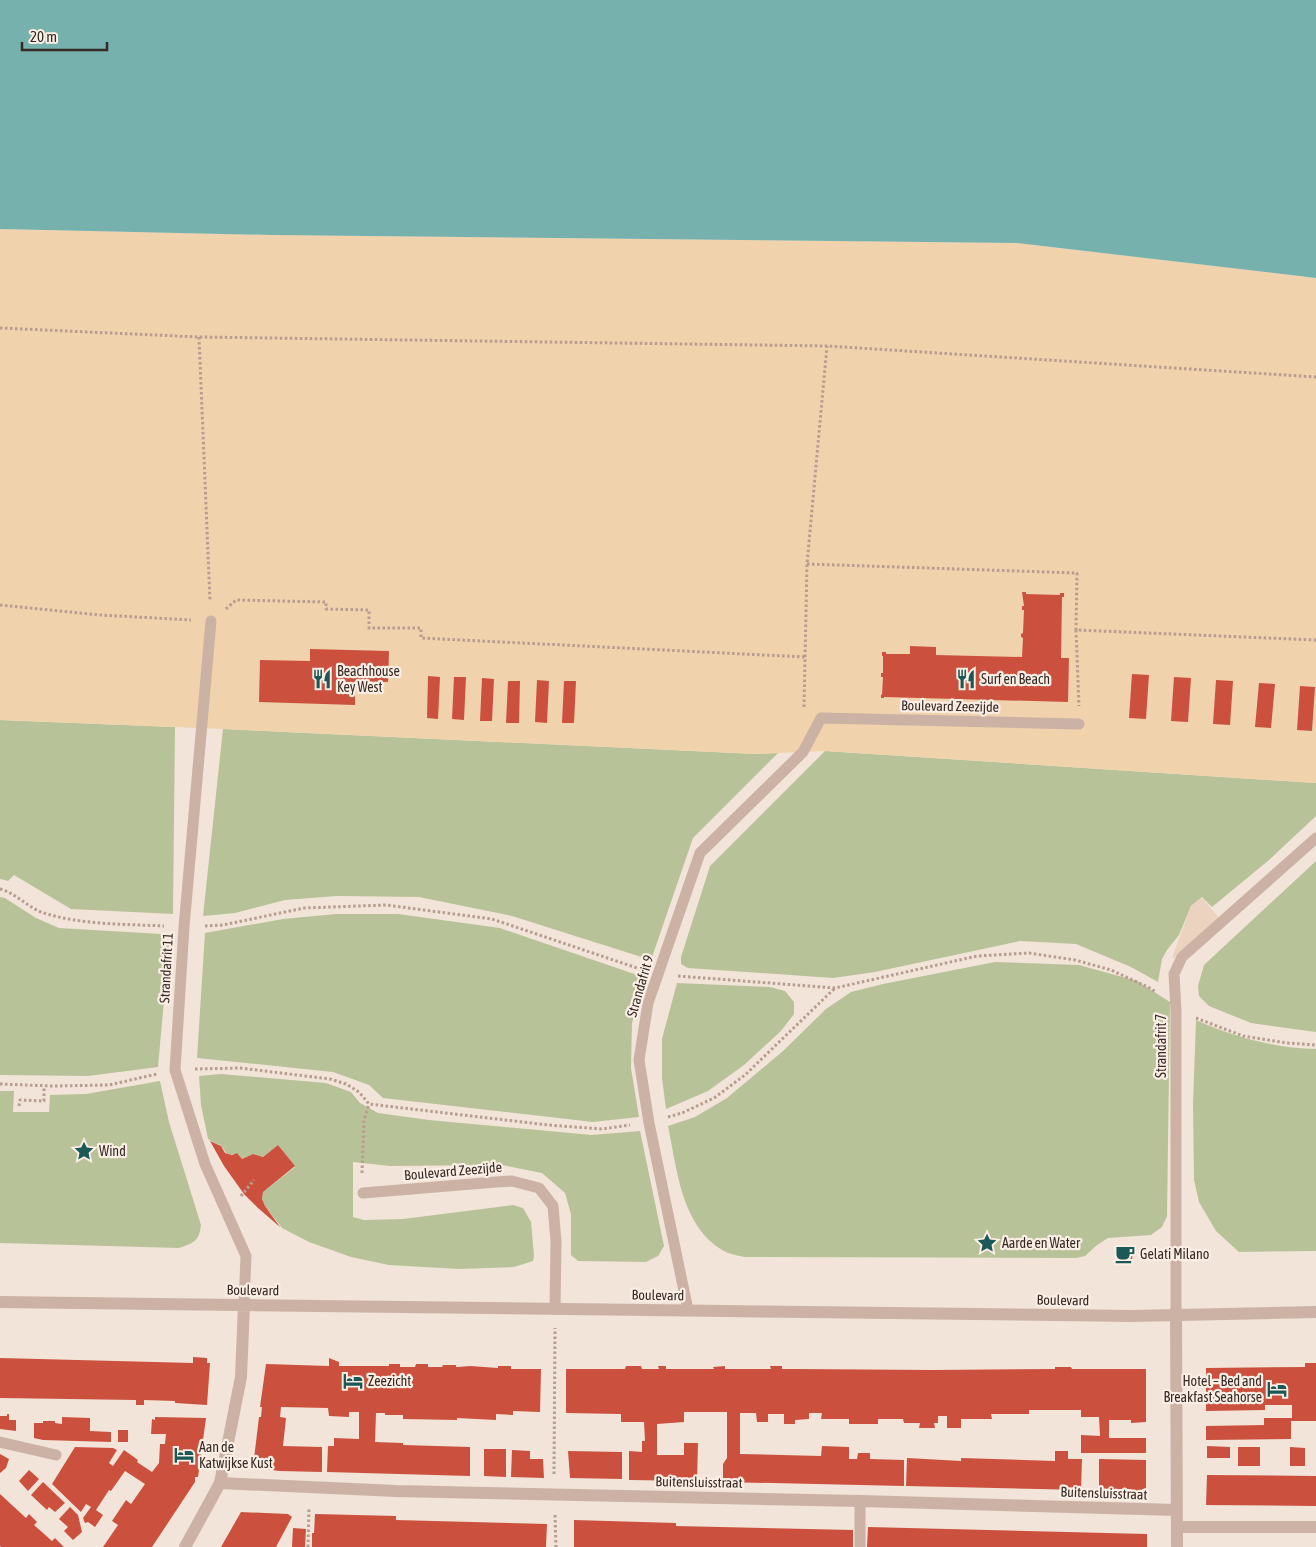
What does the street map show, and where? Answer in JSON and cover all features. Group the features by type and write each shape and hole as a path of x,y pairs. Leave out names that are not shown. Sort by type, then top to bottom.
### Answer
{"street":[{"name":"Boulevard","path":"0,1302 1176,1316 1316,1312"},
{"path":"185,1547 220,1483 241,1377 244,1305"},
{"path":"1176,1316 1177,1547"},
{"name":"Buitensluisstraat","path":"220,1483 396,1491 1177,1510"},
{"path":"1177,1527 1316,1527"}],"lane":[{"name":"Strandafrit 11","path":"211,621 184,927 175,1070 205,1164 246,1256 244,1305"},
{"name":"Boulevard Zeezijde","path":"821,718 1080,724"},
{"name":"Strandafrit 9","path":"688,1310 649,1123 639,1060 648,1003 700,852 803,752 821,718"},
{"name":"Strandafrit 7","path":"1176,1316 1176,1011 1174,974 1182,958 1316,838"},
{"name":"Boulevard Zeezijde","path":"363,1193 504,1181 512,1181 539,1188 553,1206 556,1241 555,1309"},
{"path":"0,1442 56,1455"},
{"path":"860,1501 860,1547"}],"path":[{"path":"0,328 199,337 827,346 1316,377"},
{"path":"199,337 211,621"},
{"path":"804,714 807,564 827,346"},
{"path":"807,564 1077,572 1076,630 1080,724"},
{"path":"0,606 100,615 211,621 236,600 326,602 326,609 368,610 369,628 421,628 421,638 805,656"},
{"path":"1076,630 1316,640"},
{"path":"0,889 7,891 42,913 74,921 184,927 223,925 304,908 386,904 492,919 658,975 835,988 977,956 1029,953 1075,960 1111,970 1152,989 1176,1011 1243,1036 1287,1043 1316,1044"},
{"path":"0,1084 44,1086 109,1084 175,1070 240,1068 330,1079 346,1084 359,1092 369,1104 548,1125 602,1129 649,1123 682,1113 714,1098 745,1075 835,988"},
{"path":"20,1106 20,1100 44,1101 44,1086"},
{"path":"362,1162 364,1121 369,1104"},
{"path":"244,1194 254,1180"},
{"path":"555,1309 554,1494 556,1547"},
{"path":"308,1547 310,1487"}],"green space":[{"path":"0,720 175,727 173,914 71,909 14,875 8,881 0,879"},
{"path":"223,729 756,754 778,753 693,838 651,960 512,916 419,897 337,896 285,900 235,913 203,916"},
{"path":"825,751 1316,783 1316,816 1269,860 1212,907 1202,897 1191,906 1179,935 1162,959 1158,982 1131,967 1076,944 1020,941 875,972 833,978 688,968 681,964 681,957 710,866"},
{"path":"1316,861 1316,1032 1251,1023 1209,1006 1199,996 1198,986 1204,965"},
{"path":"0,897 5,898 36,918 59,928 161,934 169,945 158,1067 88,1076 0,1075"},
{"path":"336,914 398,914 500,928 646,978 632,1023 631,1068 639,1117 593,1122 383,1098 369,1085 333,1072 197,1058 205,933 283,919"},
{"path":"995,962 1079,965 1137,981 1170,1002 1167,1216 1162,1227 1151,1235 1108,1238 1085,1256 1076,1258 744,1257 724,1251 708,1239 689,1211 683,1195 668,1126 695,1117 727,1098 783,1051 826,1009 851,992"},
{"path":"677,983 770,987 785,991 794,1002 794,1014 781,1031 744,1065 708,1091 666,1109 662,1078 662,1039"},
{"path":"1196,1020 1225,1032 1270,1044 1316,1049 1316,1251 1239,1252 1216,1231 1199,1202 1194,1180 1193,1104"},
{"path":"221,1074 326,1083 351,1092 360,1103 378,1113 429,1120 592,1135 640,1131 664,1246 658,1256 646,1262 578,1261 571,1255 571,1214 565,1193 542,1173 502,1165 390,1166 353,1162 353,1217 364,1220 403,1219 513,1205 523,1208 531,1222 533,1261 514,1267 459,1269 389,1265 351,1257 309,1242 282,1228 265,1206 262,1199 263,1192 295,1167 278,1145 263,1157 253,1154 242,1159 237,1153 230,1155 226,1153 220,1145 208,1139 201,1105 199,1076"},
{"path":"160,1081 169,1122 201,1225 199,1235 195,1241 179,1248 0,1243 0,1091 14,1091 13,1112 49,1112 50,1095 86,1094"}],"sand":[{"path":"0,229 271,235 1017,243 1316,278 1316,783 825,751 756,754 0,720"}],"shaded area":[{"path":"1202,897 1222,922 1182,957 1172,958 1191,906"}],"water":[{"path":"0,0 1316,0 1316,278 1017,243 271,235 0,229"}],"building":[{"path":"1022,592 1026,592 1026,594 1060,595 1060,593 1064,593 1064,597 1062,597 1061,658 1069,658 1068,702 881,698 883,677 881,677 881,673 883,673 882,652 886,652 886,654 910,654 910,646 936,647 936,655 1022,657 1023,638 1021,634 1023,633 1024,610 1022,610 1022,606 1024,606"},
{"path":"310,649 389,651 388,682 355,681 355,705 259,702 260,660 310,661"},
{"path":"1132,674 1149,675 1146,719 1129,718"},
{"path":"428,676 440,677 438,719 427,718"},
{"path":"454,677 466,677 464,720 452,719"},
{"path":"1174,677 1191,678 1188,722 1171,721"},
{"path":"482,678 494,679 492,721 480,721"},
{"path":"537,680 549,681 547,723 535,722"},
{"path":"1216,680 1233,681 1230,725 1213,724"},
{"path":"508,681 520,681 519,723 506,723"},
{"path":"564,681 576,681 574,723 562,723"},
{"path":"1259,683 1275,684 1271,728 1255,727"},
{"path":"1300,686 1315,687 1312,731 1297,730"},
{"path":"210,1141 221,1146 225,1153 232,1155 237,1153 242,1159 253,1154 263,1157 278,1145 295,1166 263,1192 262,1199 280,1227 244,1194 224,1166"},
{"path":"1119,1246 1133,1246 1132,1260 1119,1259"},
{"path":"193,1357 207,1358 207,1363 210,1363 207,1405 175,1403 175,1401 144,1400 144,1405 136,1405 136,1400 0,1398 0,1358 193,1363"},
{"path":"329,1358 339,1362 339,1366 389,1366 389,1364 400,1364 400,1367 415,1367 416,1364 428,1364 428,1367 456,1365 456,1367 498,1368 498,1366 511,1366 511,1369 541,1369 540,1412 513,1411 513,1415 496,1414 496,1420 457,1418 457,1420 403,1419 403,1415 376,1413 375,1442 403,1443 403,1445 470,1447 470,1476 327,1472 328,1446 334,1446 334,1438 359,1439 359,1412 349,1412 349,1417 329,1416 328,1408 281,1407 280,1417 286,1418 283,1446 322,1447 322,1472 279,1471 253,1467 259,1417 261,1417 262,1407 260,1407 266,1364 329,1366"},
{"path":"1305,1363 1316,1363 1316,1421 1291,1421 1291,1439 1206,1440 1206,1426 1264,1425 1264,1418 1292,1418 1292,1405 1265,1405 1265,1410 1206,1411 1206,1368 1305,1367"},
{"path":"626,1366 641,1366 642,1369 659,1369 658,1366 666,1366 666,1369 714,1369 713,1367 725,1366 725,1369 771,1369 770,1366 782,1366 782,1369 933,1370 1055,1369 1055,1367 1071,1367 1072,1369 1146,1369 1146,1422 1131,1423 1131,1420 1109,1420 1109,1438 1146,1438 1146,1453 1081,1453 1081,1435 1100,1436 1099,1417 1081,1417 1081,1410 1029,1410 1029,1414 991,1414 992,1419 961,1419 961,1428 947,1428 947,1416 938,1416 938,1423 934,1423 935,1428 919,1428 920,1423 904,1423 903,1419 878,1419 878,1424 849,1424 849,1419 821,1419 822,1413 809,1413 809,1419 795,1420 795,1424 784,1424 784,1414 768,1414 768,1422 757,1422 756,1413 740,1413 740,1454 821,1456 822,1446 849,1447 849,1459 857,1459 858,1453 870,1453 870,1459 904,1460 904,1486 723,1482 723,1464 727,1458 727,1412 684,1412 684,1422 657,1424 657,1455 684,1455 684,1443 698,1443 697,1481 629,1480 629,1451 642,1452 642,1441 645,1441 644,1422 621,1422 621,1414 566,1413 566,1369 625,1369"},
{"path":"9,1414 9,1420 16,1420 16,1431 0,1429 0,1416 7,1416"},
{"path":"62,1417 90,1418 90,1431 111,1432 111,1442 43,1440 34,1438 34,1423 55,1421 55,1423 62,1424"},
{"path":"155,1417 206,1418 198,1477 195,1477 195,1482 152,1547 103,1547 118,1525 112,1521 126,1500 131,1504 145,1484 125,1471 111,1491 109,1490 96,1510 103,1515 95,1527 88,1522 85,1523 83,1518 91,1507 86,1504 81,1512 52,1484 75,1447 113,1448 117,1450 109,1463 113,1466 124,1450 152,1472 159,1463 160,1444 165,1444 166,1434 151,1434 152,1419 155,1420"},
{"path":"118,1430 128,1430 128,1442 118,1442"},
{"path":"1207,1446 1230,1447 1230,1458 1207,1458"},
{"path":"1238,1447 1260,1447 1260,1466 1238,1466"},
{"path":"1290,1447 1305,1448 1305,1466 1290,1466"},
{"path":"484,1449 506,1449 506,1477 484,1476"},
{"path":"512,1450 530,1451 530,1459 543,1459 544,1478 511,1477"},
{"path":"568,1451 622,1452 622,1479 570,1478"},
{"path":"1055,1451 1068,1451 1068,1459 1082,1459 1081,1490 906,1486 907,1458 961,1461 961,1458 1055,1461"},
{"path":"0,1454 9,1459 6,1468 0,1473"},
{"path":"1099,1459 1146,1460 1146,1489 1131,1491 1131,1489 1099,1489"},
{"path":"29,1470 39,1479 28,1491 19,1481"},
{"path":"1207,1475 1316,1476 1316,1506 1206,1505"},
{"path":"43,1482 65,1503 55,1512 49,1507 47,1510 31,1495"},
{"path":"0,1494 26,1518 29,1514 37,1522 34,1525 52,1541 55,1538 64,1547 1,1547"},
{"path":"70,1507 78,1515 82,1532 73,1540 64,1531 68,1527 59,1519"},
{"path":"241,1512 288,1514 292,1517 276,1547 221,1547"},
{"path":"315,1514 396,1516 396,1520 547,1524 546,1547 312,1547"},
{"path":"574,1520 676,1523 676,1526 853,1530 853,1547 574,1547"},
{"path":"868,1527 1147,1534 1147,1547 867,1547"},
{"path":"293,1528 306,1529 305,1547 292,1547"}],"place":[{"name":"Beachhouse Key West","path":"322,679"},
{"name":"Surf en Beach","path":"966,679"},
{"name":"Wind","path":"84,1151"},
{"name":"Aarde en Water","path":"987,1243"},
{"name":"Gelati Milano","path":"1125,1254"},
{"name":"Zeezicht","path":"353,1381"},
{"name":"Hotel – Bed and Breakfast Seahorse","path":"1277,1389"},
{"name":"Aan de Katwijkse Kust","path":"184,1455"}]}
